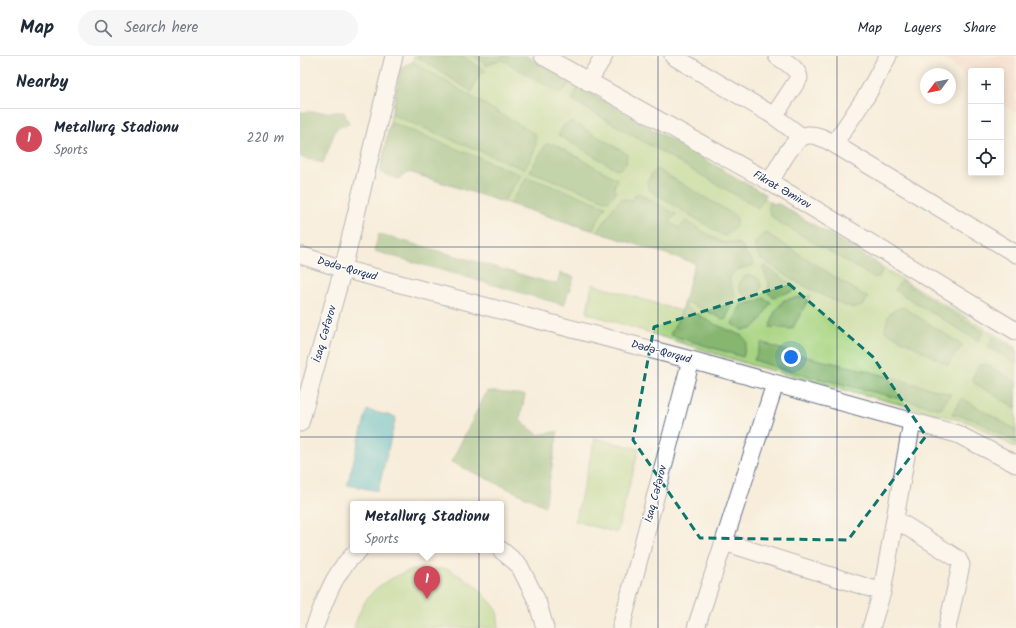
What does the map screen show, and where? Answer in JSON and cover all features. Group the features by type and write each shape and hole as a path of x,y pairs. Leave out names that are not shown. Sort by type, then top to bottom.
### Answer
{"street":[{"name":"İsaq Cəfərov","path":"300,424 343,268 394,56"},
{"name":"Fikrət Əmirov","path":"543,56 770,182 1015,328"},
{"path":"588,82 604,56"},
{"path":"673,56 774,116 802,137"},
{"path":"774,116 799,78 799,72 778,56"},
{"path":"834,144 867,95 888,56"},
{"path":"770,182 790,149 802,137 808,135 817,136 834,144 1016,254"},
{"name":"Dədə-Qorqud","path":"300,255 343,268 691,360 957,434 1016,464"},
{"name":"İsaq Cəfərov","path":"621,628 691,360"},
{"path":"701,627 724,542 775,384"},
{"path":"871,628 882,592 912,422"},
{"path":"894,519 958,559 961,566 947,628"},
{"path":"724,542 882,592"},
{"path":"504,552 519,565 536,601 545,628"},
{"path":"314,628 335,577 356,553"}],"highlighted area":[{"path":"789,284 873,357 926,436 848,540 700,538 633,440 654,327"}],"shaded area":[{"path":"941,56 1016,56 1016,113 1004,105 1004,68 968,68 968,78"}],"green space":[{"path":"414,56 524,56 1016,347 1016,448 971,423 751,365 587,313 592,284 681,311 695,263 409,172 398,179 380,172 401,67 413,62"},
{"path":"416,56 462,56 486,71 478,76 472,92"},
{"path":"474,56 527,56 570,81 566,88 559,93 503,60 493,62 487,66"},
{"path":"413,62 535,134 535,148 532,157 524,169 392,115 401,67"},
{"path":"579,86 766,195 758,208 572,100"},
{"path":"300,112 344,112 349,123 336,129 323,163 300,157"},
{"path":"390,122 521,175 503,202 409,172 398,179 380,172"},
{"path":"573,122 627,154 626,164 618,170 558,135 564,125"},
{"path":"546,144 554,144 617,179 614,188 616,193 608,201 530,171"},
{"path":"657,169 733,214 737,218 734,229 724,236 648,189 648,183 652,173"},
{"path":"527,177 606,206 592,230 510,204"},
{"path":"638,193 676,214 670,222 679,228 686,221 723,243 732,242 742,245 745,252 752,260 754,265 734,271 729,279 736,298 725,320 687,302 685,307 714,324 741,335 747,341 743,357 670,335 682,311 695,263 598,232 613,208 621,199 634,200 634,196"},
{"path":"768,204 779,204 879,264 882,271 879,277 873,277 775,220 770,214"},
{"path":"379,234 547,282 557,283 560,273 574,277 564,305 374,251"},
{"path":"763,234 768,234 868,298 863,306 855,308 843,305 798,283 759,257 754,244"},
{"path":"764,265 798,289 774,297 768,293 769,283 762,267"},
{"path":"750,275 758,278 761,286 758,294 750,297 742,294 739,286 742,278"},
{"path":"901,281 984,332 978,341 895,290"},
{"path":"811,295 792,329 770,327 774,313 784,300"},
{"path":"763,298 771,302 760,321 752,329 742,330 732,324 741,305 755,302"},
{"path":"903,307 962,345 948,365 885,331 889,315 894,310"},
{"path":"993,337 1016,350 1016,363 988,347"},
{"path":"762,342 788,352 868,371 951,394 941,409 781,369 754,360"},
{"path":"985,364 1016,381 1016,408 974,383 972,378 979,365"},
{"path":"487,391 525,395 520,419 538,435 558,431 545,506 451,462"},
{"path":"962,398 1016,430 1016,443 976,420 952,414"},
{"path":"595,438 639,449 617,533 575,521"},
{"path":"418,568 448,569 475,585 497,609 499,628 354,628 358,615 364,604 377,588 394,577"}],"water":[{"path":"367,410 396,417 378,491 347,485"}],"place":[{"name":"Metallurq Stadionu","path":"427,599"}]}
